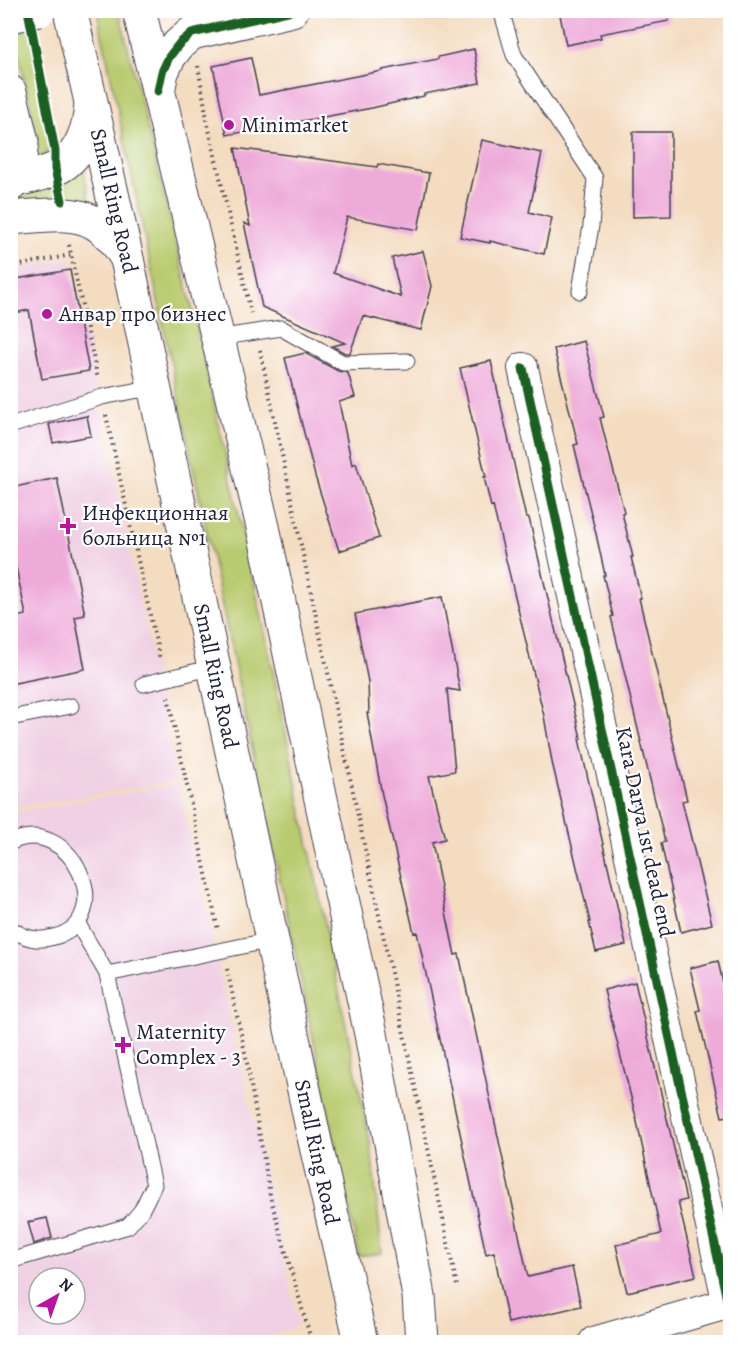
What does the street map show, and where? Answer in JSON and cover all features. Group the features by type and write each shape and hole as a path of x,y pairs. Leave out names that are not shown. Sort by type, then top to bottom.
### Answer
{"main road":[{"name":"Small Ring Road","path":"70,10 155,387 337,1242 361,1342"},
{"path":"139,10 263,527 371,1034 419,1296 422,1342"},
{"path":"158,91 162,72 169,57 192,33 292,10"},
{"path":"10,92 22,142 13,182 55,169 68,160 85,134 91,104"},
{"path":"10,218 64,213 84,217 110,233 127,259"}],"street":[{"name":"Kаra Darya 1st dead end","path":"524,368 729,1304"},
{"path":"594,1342 729,1304"}],"lane":[{"path":"501,10 514,55 596,178 580,291"},
{"path":"217,338 281,328 343,363 407,361"},
{"path":"10,426 102,397 155,387"},
{"path":"144,684 214,667"},
{"path":"10,718 70,706"},
{"path":"10,843 35,836 65,850 76,862 85,893 84,913 78,924 65,934 32,940 10,928"},
{"path":"10,1261 128,1226 145,1204 154,1185 107,974 78,924"},
{"path":"107,974 272,940"}],"path":[{"path":"27,20 48,116"},
{"path":"192,33 208,125 314,597 458,1286"},
{"path":"69,241 246,1057 272,1200 310,1336 293,1342"},
{"path":"10,267 71,255"}],"shaded area":[{"name":"Инфекционная больница №1","path":"70,258 177,781 11,808 11,271"},
{"name":"Maternity Complex - 3","path":"178,784 299,1325 257,1342 11,1342 11,813"}],"green space":[{"path":"28,11 56,146 30,164 37,139 11,19"},
{"path":"97,11 119,11 198,332 264,628 371,1147 382,1253 359,1256"},
{"path":"81,155 90,203 64,196 22,203 19,189"}],"building":[{"path":"559,10 668,10 669,21 600,34 601,38 566,45"},
{"path":"474,49 480,83 424,94 424,96 372,108 227,135 213,66 251,58 259,95 382,71"},
{"path":"633,132 671,132 671,216 633,217"},
{"path":"482,140 542,153 529,212 552,218 544,254 490,241 490,243 460,237"},
{"path":"235,148 377,167 378,164 429,173 418,230 347,217 333,273 401,297 392,258 423,251 432,286 421,330 363,316 350,353 345,353 332,346 345,343 262,307 244,223 250,226"},
{"path":"70,270 89,371 42,379 29,310 10,314 10,280"},
{"path":"584,341 604,417 600,418 624,512 622,513 633,557 631,557 641,598 639,598 687,800 682,801 712,924 681,932 661,843 665,842 611,617 613,616 603,575 605,575 574,445 578,444 554,349"},
{"path":"305,353 338,371 348,373 355,397 339,402 352,465 356,463 379,538 339,551 315,476 285,358"},
{"path":"491,361 526,518 529,518 581,738 579,739 626,945 596,952 552,762 544,716 493,506 491,507 460,368"},
{"path":"87,416 91,436 53,443 49,424"},
{"path":"57,478 85,615 75,617 85,669 10,684 10,618 26,615 10,539 10,488"},
{"path":"442,597 460,691 447,689 455,771 429,776 445,839 432,842 455,955 459,954 528,1277 572,1267 581,1306 508,1323 494,1252 486,1254 417,932 414,933 382,795 367,713 369,713 368,682 355,614"},
{"path":"718,961 730,1015 730,1116 722,1117 697,1011 700,1010 690,968"},
{"path":"635,982 686,1200 678,1202 696,1276 627,1292 616,1245 661,1234 636,1117 604,990"},
{"path":"47,1218 52,1238 34,1244 28,1222"}],"cycle path":[{"path":"28,10 55,151 55,169 62,201"},
{"path":"158,91 162,72 169,57 192,33 292,10"},
{"path":"523,368 728,1304"}],"place":[{"name":"Minimarket","path":"229,125"},
{"name":"Анвар про бизнес","path":"47,314"},
{"name":"Инфекционная больница №1","path":"68,526"},
{"name":"Maternity Complex - 3","path":"123,1045"}]}
